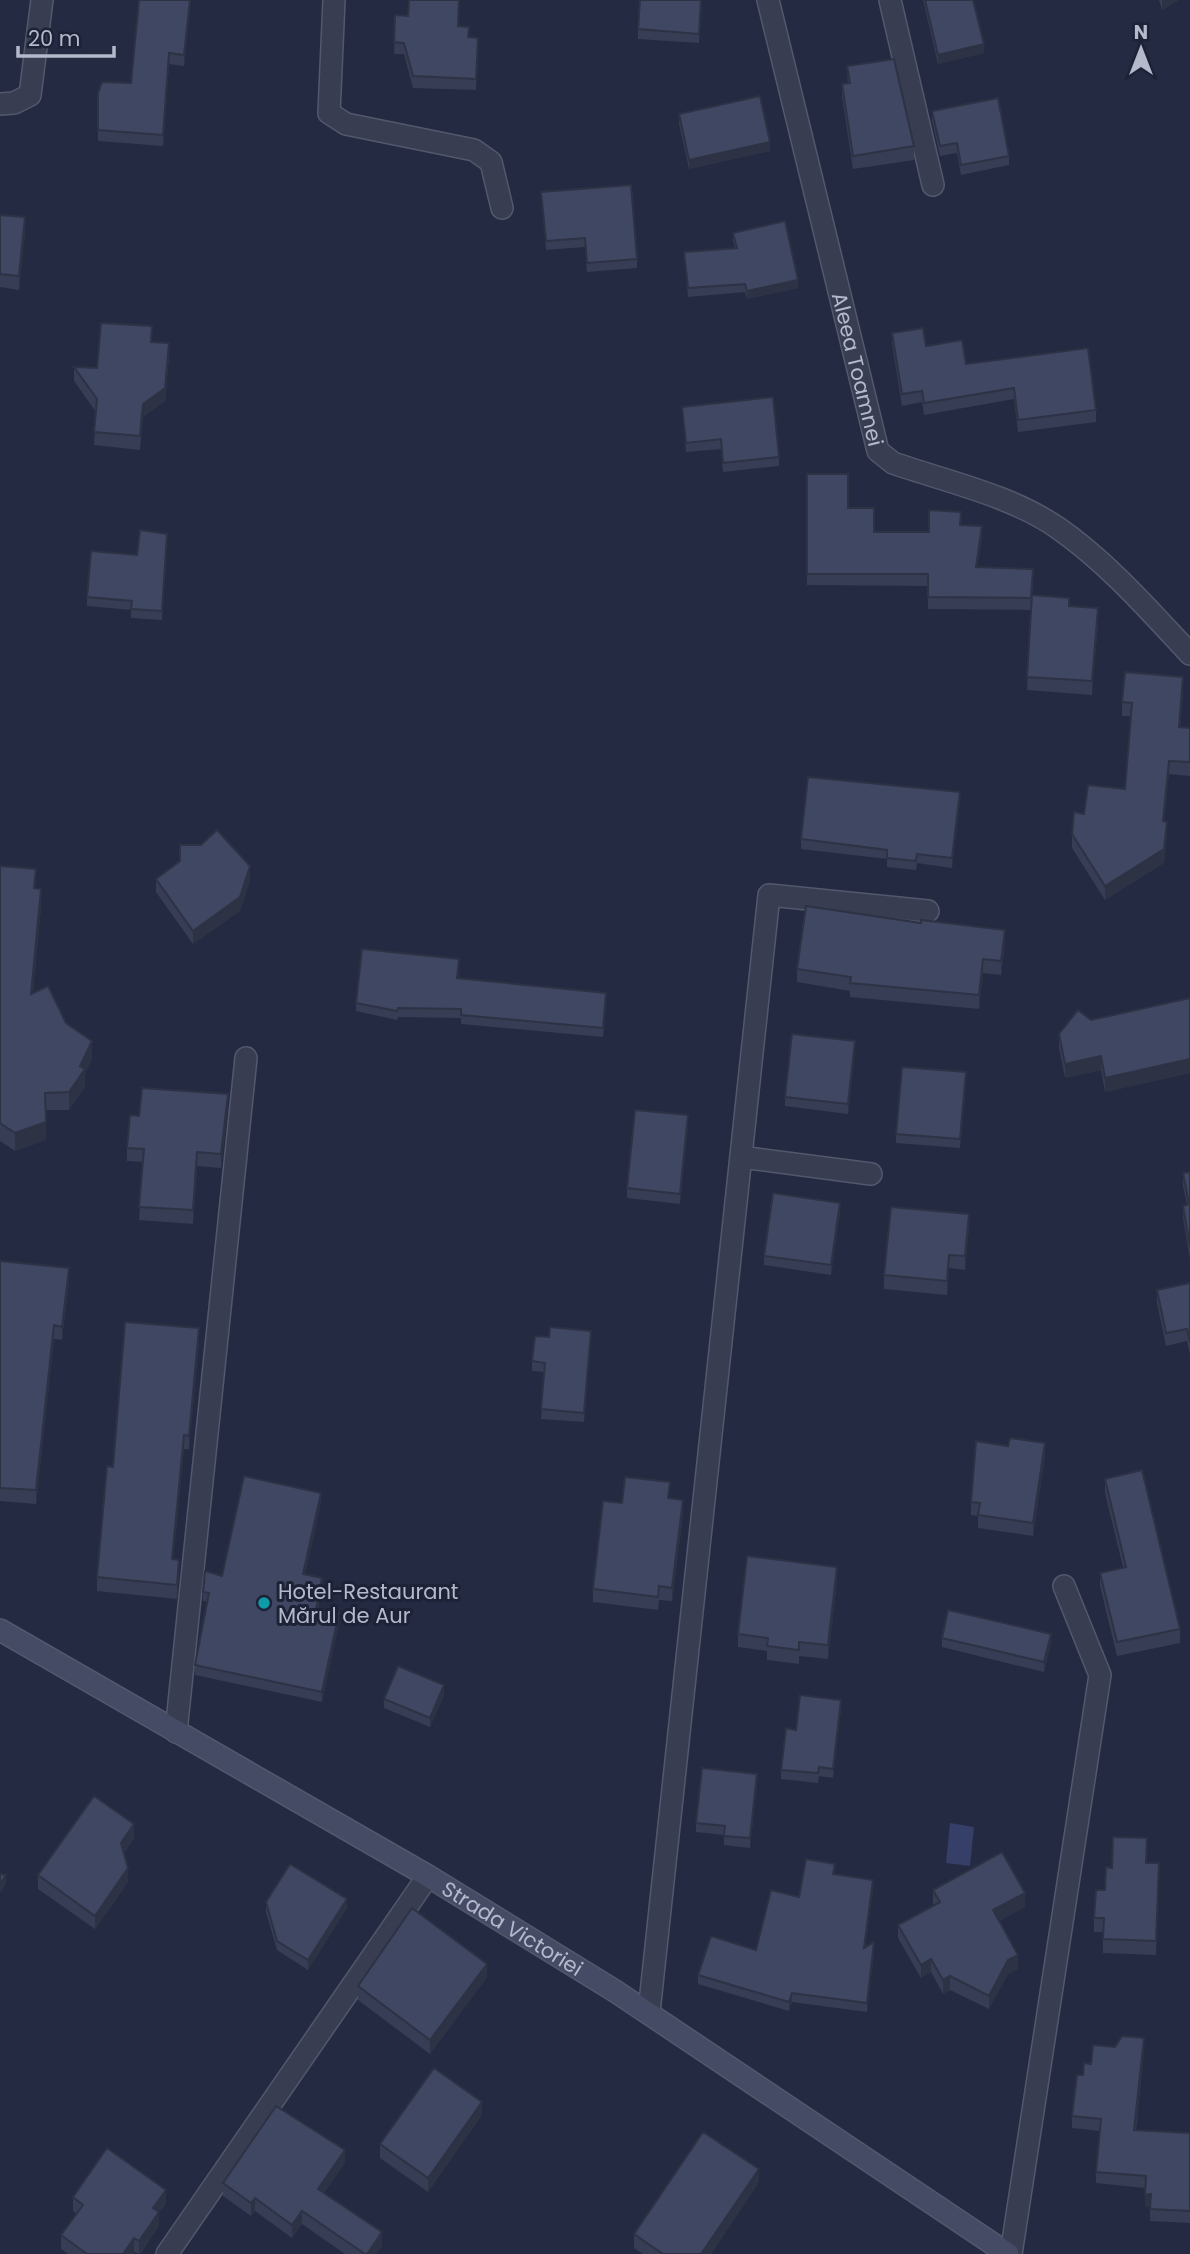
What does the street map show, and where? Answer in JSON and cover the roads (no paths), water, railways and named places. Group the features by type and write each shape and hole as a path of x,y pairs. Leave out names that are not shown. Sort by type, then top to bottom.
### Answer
{"street":[{"path":"0,104 14,103 30,95 42,0"},
{"path":"334,0 329,113 346,124 474,150 491,162 502,208"},
{"name":"Aleea Toamnei","path":"768,0 878,451 893,463 1006,501 1058,528 1133,594 1190,654"},
{"path":"890,0 933,185"},
{"path":"649,2012 769,895 928,911"},
{"path":"176,1732 246,1058"},
{"path":"741,1157 871,1174"},
{"path":"1010,2254 1100,1675 1064,1586"},
{"name":"Strada Victoriei","path":"0,1630 428,1876 649,2012 1010,2254"},
{"path":"167,2254 428,1876"}],"water":[{"path":"950,1823 974,1827 970,1866 946,1863"}],"place":[{"name":"Hotel-Restaurant Mărul de Aur","path":"264,1603"}]}
